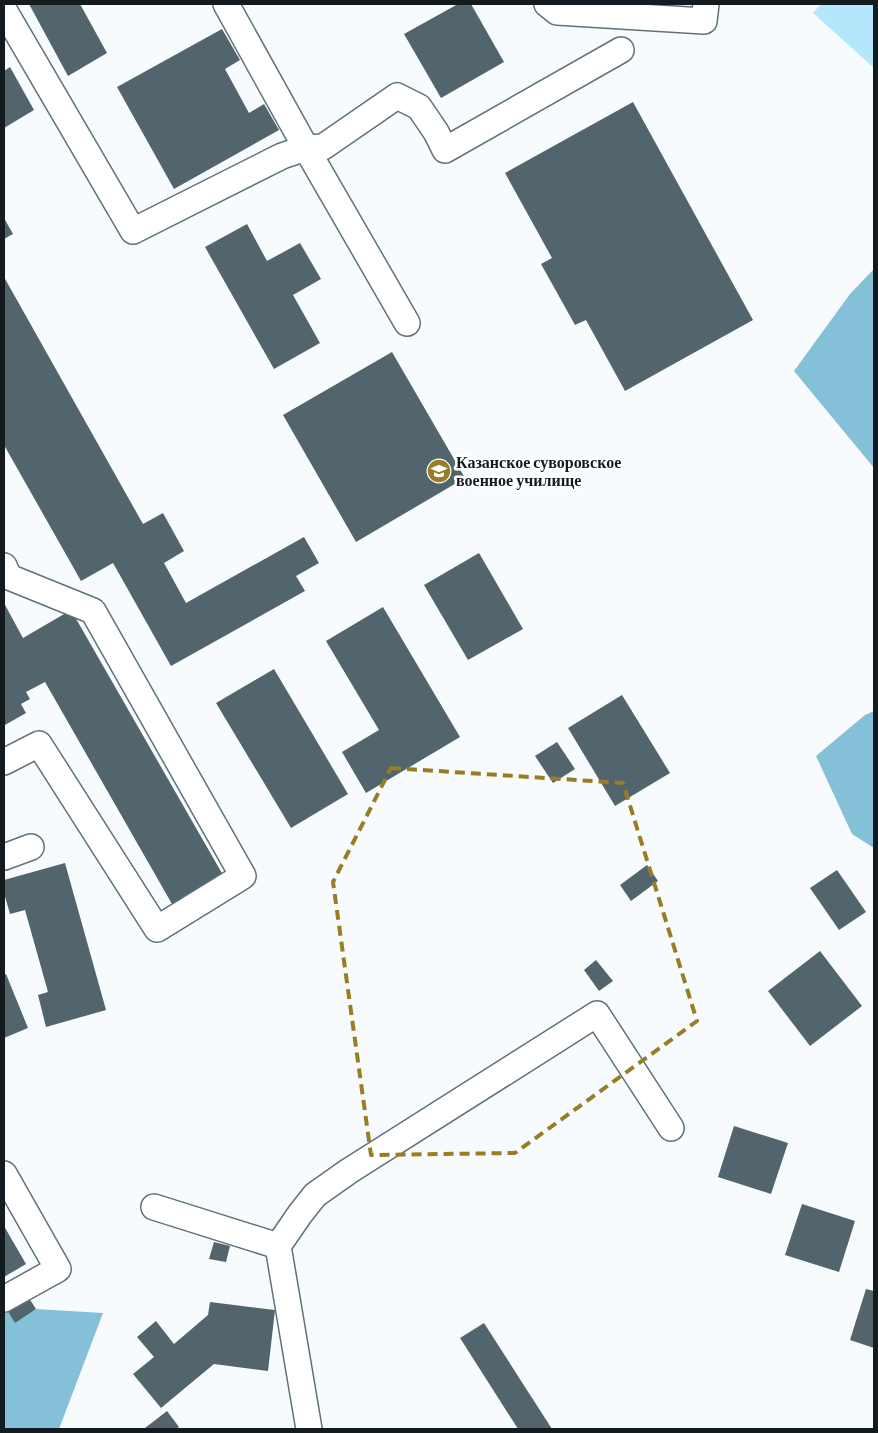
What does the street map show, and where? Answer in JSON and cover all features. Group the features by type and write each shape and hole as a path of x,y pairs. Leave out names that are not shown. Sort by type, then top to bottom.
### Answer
{"lane":[{"path":"226,4 407,323"},
{"path":"547,4 557,12 704,21 706,4"},
{"path":"4,10 11,39 133,231 282,156 306,148 323,147 397,96 419,107 436,132 445,150 621,50"},
{"path":"4,566 10,577 93,611 243,876 157,929 39,744 4,762"},
{"path":"4,857 30,847"},
{"path":"309,1429 278,1246 315,1195 591,1008 671,1128"},
{"path":"4,1174 58,1268 4,1299"},
{"path":"154,1207 278,1246"}],"highlighted area":[{"path":"391,768 623,783 697,1021 515,1153 371,1155 333,882"}],"shaded area":[{"path":"821,4 874,4 874,68 813,13"},
{"path":"874,269 874,468 794,371 850,294"},
{"path":"874,711 874,848 852,834 816,756 865,715"},
{"path":"6,1308 15,1322 36,1309 103,1313 59,1429 4,1429 4,1309"}],"building":[{"path":"29,4 80,4 107,53 68,76"},
{"path":"458,4 471,4 504,62 441,98 404,34"},
{"path":"222,29 240,60 225,69 249,113 264,104 279,130 174,189 117,87"},
{"path":"10,67 34,110 4,128 4,71"},
{"path":"633,102 753,320 625,391 586,320 575,325 541,264 552,258 505,173"},
{"path":"4,218 13,234 4,239"},
{"path":"247,224 267,261 300,243 321,279 293,295 320,343 274,369 205,247"},
{"path":"4,277 143,524 163,513 184,551 164,563 186,603 304,537 319,563 296,576 305,591 171,666 113,563 81,581 4,445"},
{"path":"392,352 465,478 356,542 283,415"},
{"path":"479,553 523,629 468,660 424,585"},
{"path":"4,603 23,638 71,610 223,875 172,904 45,682 26,692 30,699 21,704 26,713 5,725"},
{"path":"383,607 460,737 366,793 342,752 379,730 326,641"},
{"path":"274,669 348,794 291,828 216,703"},
{"path":"622,695 670,773 615,806 568,728"},
{"path":"557,742 575,769 553,783 535,756"},
{"path":"65,863 106,1010 46,1027 38,995 48,992 25,910 10,914 4,893 4,880"},
{"path":"647,865 658,881 631,901 620,885"},
{"path":"837,870 866,912 839,930 810,888"},
{"path":"820,951 862,1006 810,1046 768,991"},
{"path":"596,960 613,981 599,991 584,970"},
{"path":"6,974 28,1028 4,1038 4,975"},
{"path":"734,1126 788,1143 771,1194 718,1177"},
{"path":"802,1204 855,1221 839,1272 785,1255"},
{"path":"4,1226 26,1264 4,1277"},
{"path":"214,1242 230,1246 226,1262 209,1259"},
{"path":"866,1289 874,1291 874,1348 850,1340"},
{"path":"27,1295 36,1309 15,1323 6,1308"},
{"path":"210,1302 275,1310 268,1371 214,1364 161,1408 133,1374 154,1357 137,1337 156,1321 174,1344 208,1315"},
{"path":"484,1323 552,1429 518,1429 460,1338"},
{"path":"167,1411 179,1427 176,1429 145,1428"}],"place":[{"name":"Казанское суворовское военное училище","path":"439,471"}]}
